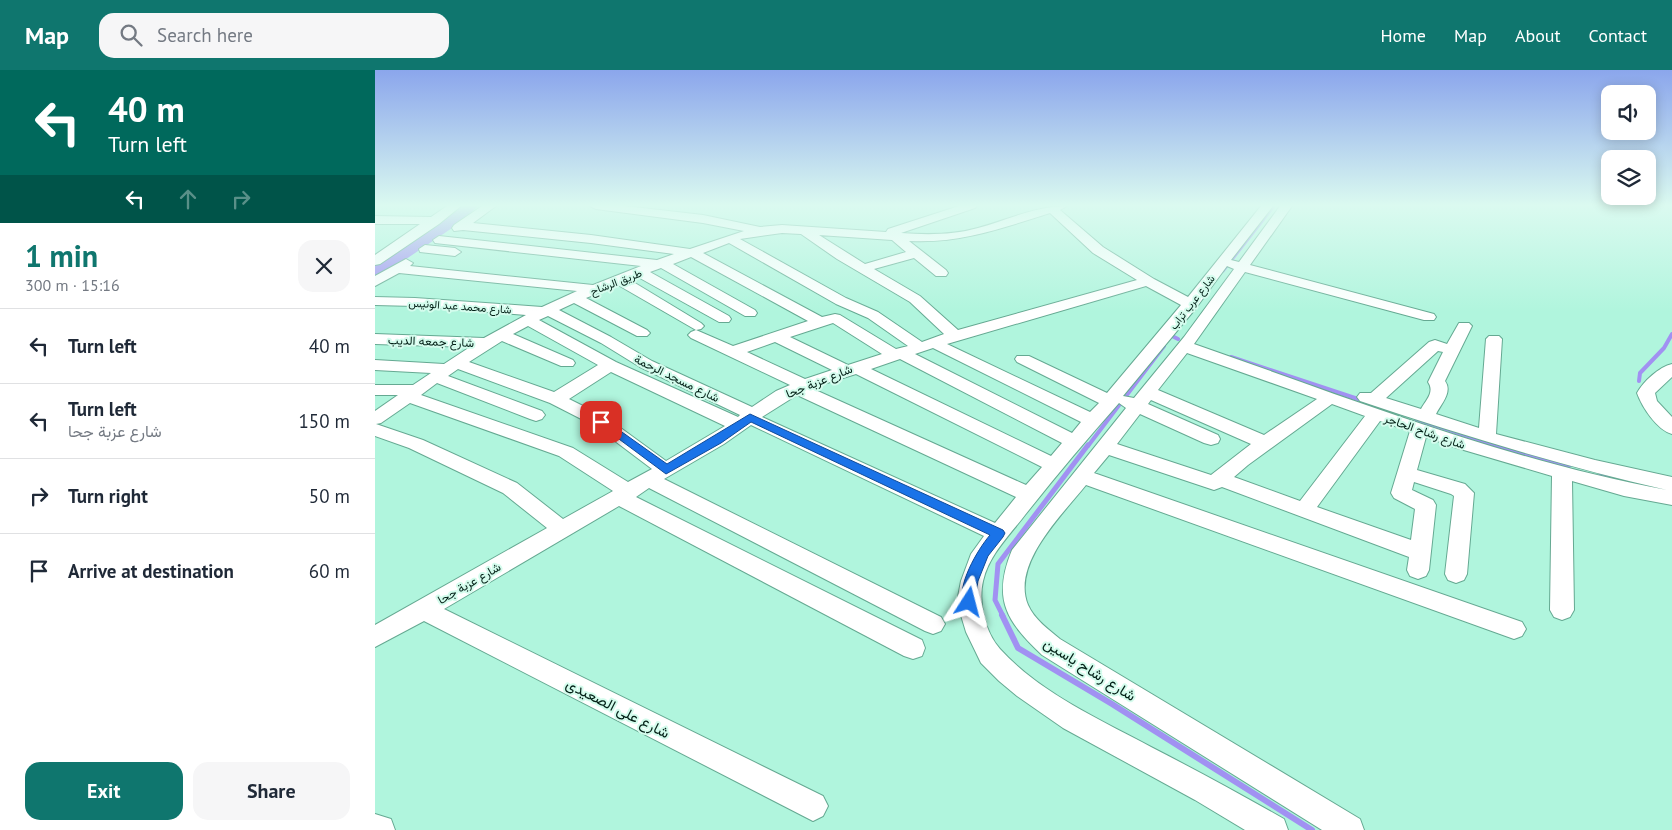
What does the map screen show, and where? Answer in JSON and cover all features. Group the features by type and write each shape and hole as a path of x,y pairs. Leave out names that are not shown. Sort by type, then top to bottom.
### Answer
{"street":[{"path":"375,261 404,241"},
{"path":"375,282 437,241"},
{"path":"479,241 662,265 750,313"},
{"path":"491,241 677,259"},
{"path":"609,241 694,253 820,322"},
{"name":"طريق الرشاح","path":"375,419 446,369 528,320 575,298 722,241"},
{"path":"737,241 833,296 873,315 926,345 1093,421"},
{"path":"820,241 915,299 955,336"},
{"path":"898,241 941,272"},
{"path":"1090,241 1098,250 1149,282 1191,304"},
{"name":"شارع عرب تراب","path":"1172,349 1232,264 1246,241"},
{"name":"شارع عرب تراب","path":"1172,349 1191,304 1253,241"},
{"path":"425,250 642,272 724,319"},
{"path":"863,268 916,253"},
{"path":"1232,264 1429,317"},
{"path":"396,269 595,290"},
{"path":"620,280 696,331 733,352 1029,496"},
{"name":"شارع عزبة جحا","path":"375,636 624,495 717,440 800,386 850,368 955,336 1149,282"},
{"path":"575,298 643,333"},
{"name":"شارع محمد عبد الونيس","path":"375,301 546,311"},
{"name":"شارع مسجد الرحمة","path":"546,311 606,340 645,364 748,419"},
{"path":"733,352 832,318 839,319 898,354 1075,442"},
{"path":"528,320 611,365 748,419 998,533"},
{"path":"1219,479 1304,510 1419,561 1426,505 1401,492 1422,423 1440,391 1436,382 1464,326"},
{"path":"502,335 567,364"},
{"path":"776,336 850,368 1054,465"},
{"path":"1487,437 1494,338"},
{"name":"شارع جمعه الديب","path":"375,339 487,343"},
{"path":"1304,510 1375,407 1435,345 1452,350"},
{"name":"شارع رشاح الحاجر","path":"1172,349 1331,397 1375,407"},
{"name":"شارع رشاح الحاجر","path":"1172,349 1375,407 1562,472 1624,489 1672,498"},
{"name":"شارع رشاح ياسين","path":"1172,349 1127,399 1093,421 998,533 982,554 972,581 969,602 978,632 990,655 1008,674 1026,688 1073,719 1205,790 1273,830"},
{"name":"شارع رشاح ياسين","path":"1172,349 1127,399 1105,447 1023,550 1015,568 1013,589 1018,610 1031,630 1051,647 1349,830"},
{"path":"1023,359 1127,399 1266,443"},
{"path":"375,365 446,369 555,400 601,422 657,475 933,624"},
{"path":"555,400 611,365"},
{"path":"446,369 536,414"},
{"path":"1672,369 1649,387 1646,392 1649,403 1672,428"},
{"path":"375,390 413,393 528,440 566,452 624,495 913,648"},
{"path":"1105,447 1211,483 1217,482 1266,443 1331,397"},
{"path":"1127,399 1211,439"},
{"name":"شارع رشاح الحاجر","path":"1422,423 1487,437 1595,467 1672,484"},
{"path":"375,430 416,444 510,488 562,529"},
{"path":"1562,472 1562,610"},
{"path":"1406,473 1458,489 1464,493 1456,574"},
{"path":"1081,476 1514,629"},
{"name":"شارع على الصعيدى","path":"423,610 813,806"},
{"path":"375,829 380,830"}],"waterway":[{"path":"375,272 421,241"},
{"path":"1223,271 1246,241"},
{"path":"1639,381 1640,373 1664,348 1672,334"},
{"path":"1172,336 1178,339"},
{"path":"1088,446 1164,346"},
{"path":"1231,357 1364,401"},
{"path":"1416,419 1498,446"},
{"path":"1003,616 995,600 998,564 1088,445"},
{"path":"1493,445 1569,465"},
{"path":"1601,474 1649,486"},
{"path":"1002,615 1018,648 1112,704 1312,830"}],"route":[{"path":"601,422 666,470 750,418 998,533 982,554 972,581 969,602"}]}
